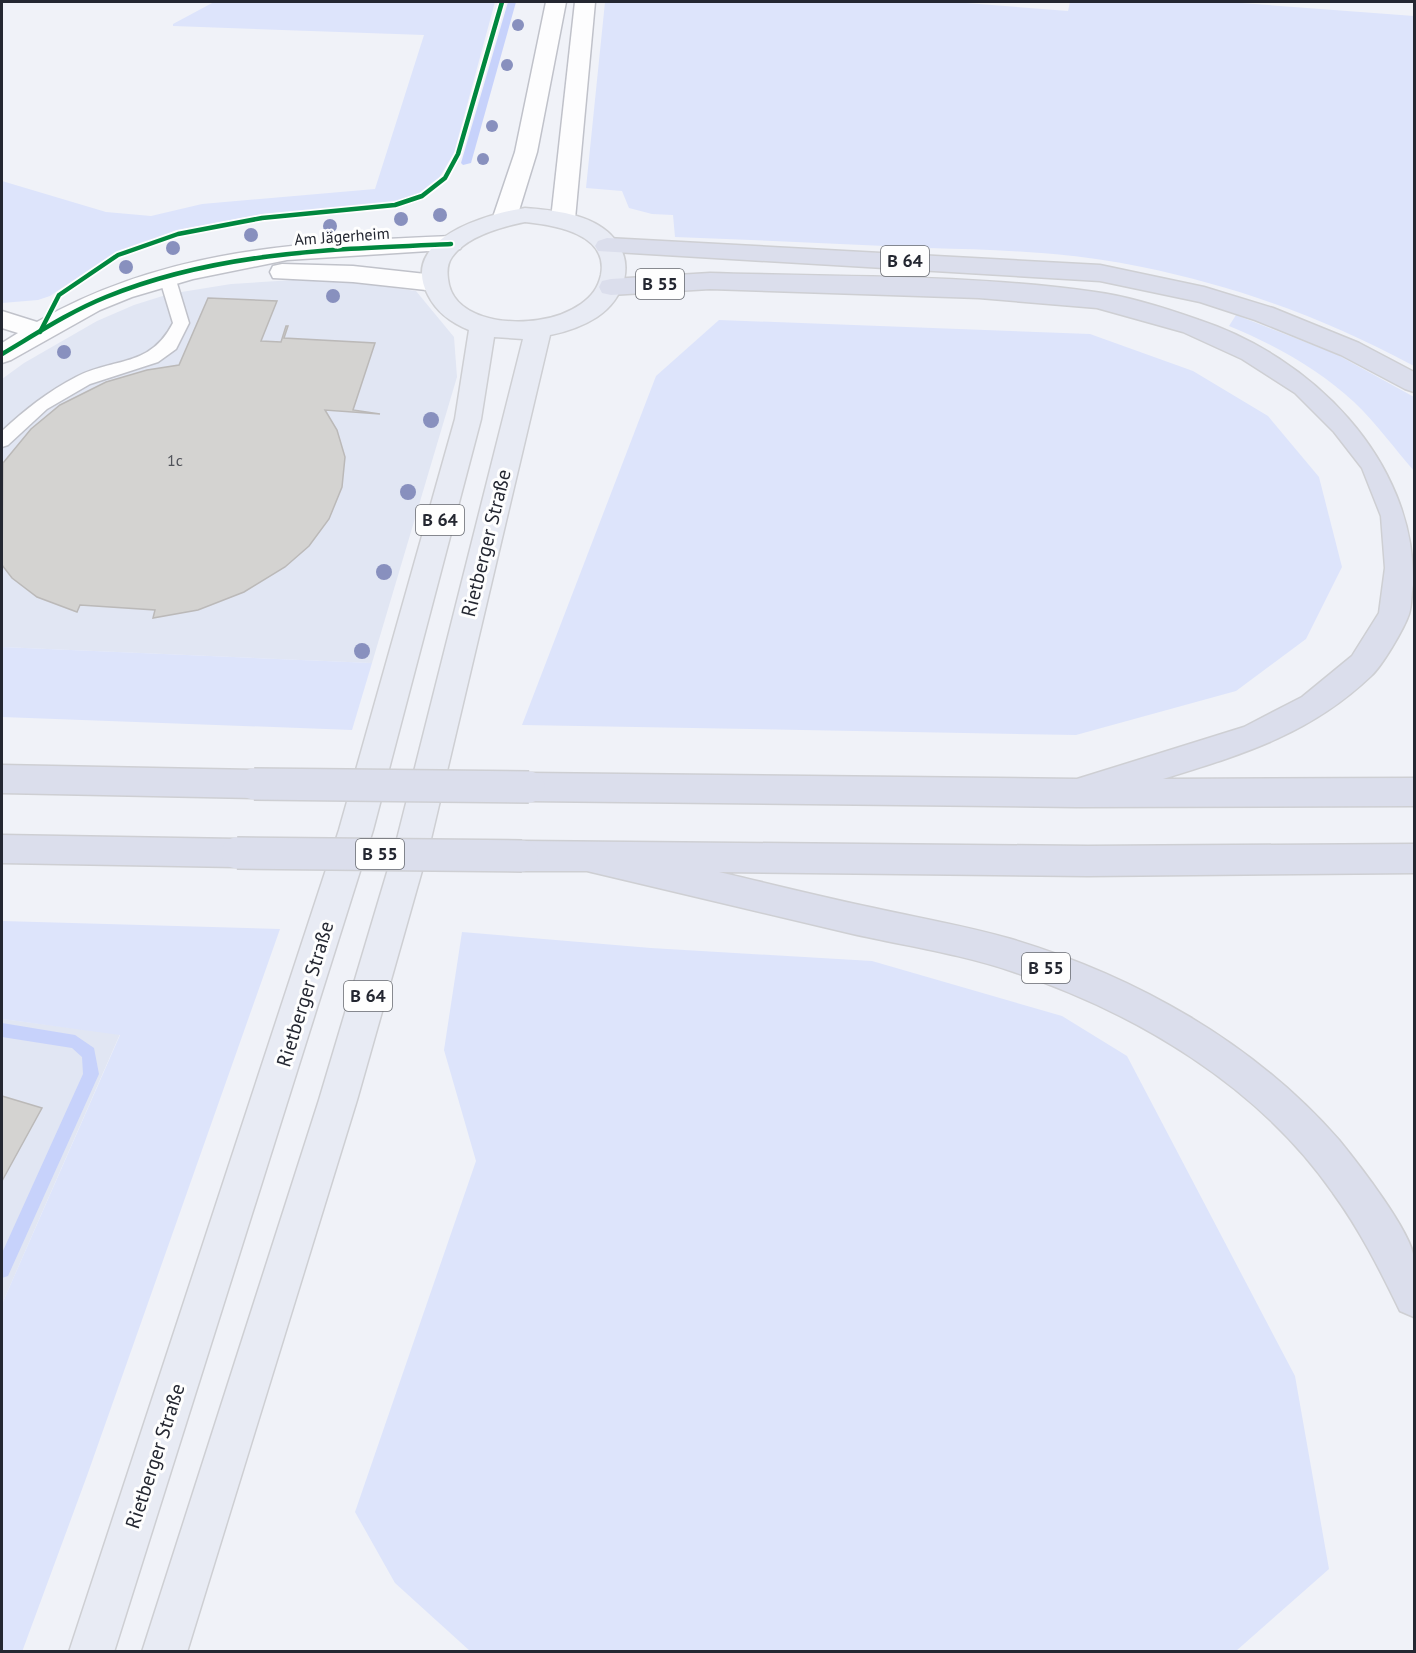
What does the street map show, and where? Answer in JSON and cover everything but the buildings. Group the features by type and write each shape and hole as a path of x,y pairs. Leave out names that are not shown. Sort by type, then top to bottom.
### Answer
{"highway":[{"name":"B 64","path":"608,246 711,254 978,264 1110,274 1204,295 1264,314 1350,349 1414,383"},
{"name":"B 55","path":"611,287 722,282 979,290 1097,300 1192,326 1251,353 1304,387 1344,425 1374,465 1395,516 1400,568 1394,614 1363,665 1313,706 1254,737 1077,793"},
{"name":"B 55","path":"2,779 1077,793 1414,792"},
{"name":"B 55","path":"2,849 1088,861 1414,858"},
{"name":"B 55","path":"585,856 1011,956 1091,984 1170,1023 1239,1069 1302,1125 1356,1190 1400,1264 1414,1298"}],"main road":[{"path":"535,215 563,219 581,225 597,235 608,246 615,266 611,287 595,306 570,321 538,330 509,331 483,326 459,316 442,301 435,283 437,262 451,243 466,232 505,217 535,215"},
{"name":"Rietberger Straße","path":"91,1652 356,830 468,418 483,326"},
{"name":"Rietberger Straße","path":"164,1652 334,1111 414,838 538,330"}],"street":[{"path":"505,217 526,152 556,2"},
{"path":"563,219 585,2"},
{"name":"Am Jägerheim","path":"2,354 82,309 122,291 265,255 451,243"},
{"name":"Am Jägerheim","path":"205,270 353,274 435,283"},
{"path":"2,319 40,332"}],"lane":[{"path":"2,441 41,405 84,380 152,357 170,345 181,323 168,280"}],"shaded area":[{"path":"214,2 495,2 454,153 439,178 420,193 396,203 263,214 177,230 113,254 50,296 38,300 2,303 2,181 106,212 151,216 202,204 375,189 424,35 173,26"},
{"path":"605,2 953,2 1068,11 1070,2 1228,2 1414,16 1414,366 1315,319 1282,306 1213,284 1116,262 1009,251 675,237 673,215 652,214 629,208 622,191 586,188"},
{"path":"293,280 353,282 416,291 454,337 457,377 372,663 2,647 2,379 24,363 97,321 134,305 169,294 231,284"},
{"path":"1236,315 1336,354 1414,397 1414,471 1354,402 1326,379 1295,358 1229,326"},
{"path":"719,320 1090,334 1193,371 1268,416 1319,477 1342,567 1306,639 1236,691 1076,735 522,725 656,376"},
{"path":"2,647 372,663 352,730 2,717"},
{"path":"2,921 280,929 88,1473 22,1652 2,1651 2,1304 120,1035 2,1019"},
{"path":"462,932 651,948 872,961 1062,1016 1127,1056 1295,1376 1329,1569 1236,1651 470,1651 395,1583 355,1512 476,1161 444,1050"},
{"path":"2,1019 120,1034 2,1304"}],"waterway":[{"path":"466,163 512,2"},
{"path":"2,1030 75,1042 89,1053 91,1074 2,1270"}],"cycle path":[{"path":"40,332 59,295 118,255 178,234 262,218 395,205 422,196 445,178 458,154 502,2"},
{"path":"2,354 107,297 193,271 287,252 451,244"}]}
